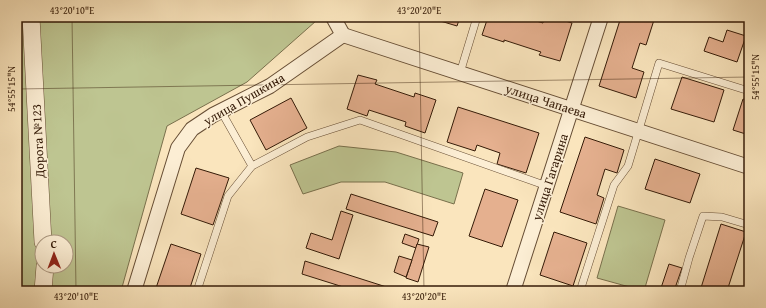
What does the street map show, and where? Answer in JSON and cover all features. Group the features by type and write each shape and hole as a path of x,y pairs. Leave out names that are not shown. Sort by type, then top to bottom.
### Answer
{"street":[{"path":"333,17 342,35"},
{"name":"улица Гагарина","path":"513,291 601,17"},
{"name":"Дорога №123","path":"31,19 43,234"},
{"name":"улица Чапаева","path":"342,35 749,167"},
{"name":"улица Пушкина","path":"134,291 178,148 192,129 222,111 270,86 342,35"},
{"path":"43,291 44,274"}],"lane":[{"path":"460,73 477,17"},
{"path":"580,291 614,184 628,166 660,62 749,91"},
{"path":"222,111 252,166"},
{"path":"197,291 228,196 252,166 307,137 360,120 547,186"},
{"path":"680,291 703,216 722,217 749,226"}],"green space":[{"path":"17,17 305,17 316,21 247,82 167,126 121,291 17,291"},
{"path":"339,146 396,152 463,173 454,204 385,182 341,182 303,194 290,165"},
{"path":"618,206 665,220 644,291 597,278"}],"building":[{"path":"438,17 460,17 457,26 437,20"},
{"path":"488,17 523,17 543,23 544,17 552,17 572,23 560,61 539,55 541,52 504,40 504,42 482,35"},
{"path":"621,17 645,17 654,20 646,45 640,43 632,68 644,72 636,98 599,86"},
{"path":"727,30 746,36 737,62 704,51 709,37 723,42"},
{"path":"358,75 377,80 375,84 414,97 415,93 436,100 425,133 405,126 406,122 369,110 367,116 347,109"},
{"path":"682,77 724,90 714,122 671,109"},
{"path":"291,98 307,128 266,150 250,120"},
{"path":"743,99 749,101 749,135 733,130"},
{"path":"458,107 539,133 526,173 497,164 500,153 477,145 475,151 447,142"},
{"path":"585,137 624,150 617,173 605,169 597,195 604,198 596,224 560,212"},
{"path":"655,159 700,174 690,203 645,189"},
{"path":"196,168 229,178 213,225 181,214"},
{"path":"485,189 518,200 502,247 469,236"},
{"path":"351,194 438,222 433,236 346,209"},
{"path":"341,211 353,215 339,259 306,248 311,233 332,240"},
{"path":"721,224 746,232 727,291 700,291"},
{"path":"554,232 587,243 573,286 540,275"},
{"path":"405,234 419,239 416,248 402,243"},
{"path":"171,244 201,254 189,291 164,291 156,288"},
{"path":"417,244 429,247 418,282 406,278"},
{"path":"399,256 412,260 406,277 394,272"},
{"path":"305,261 399,291 356,291 302,274"},
{"path":"669,264 682,268 674,291 660,291"},
{"path":"596,287 608,291 595,291"}]}
